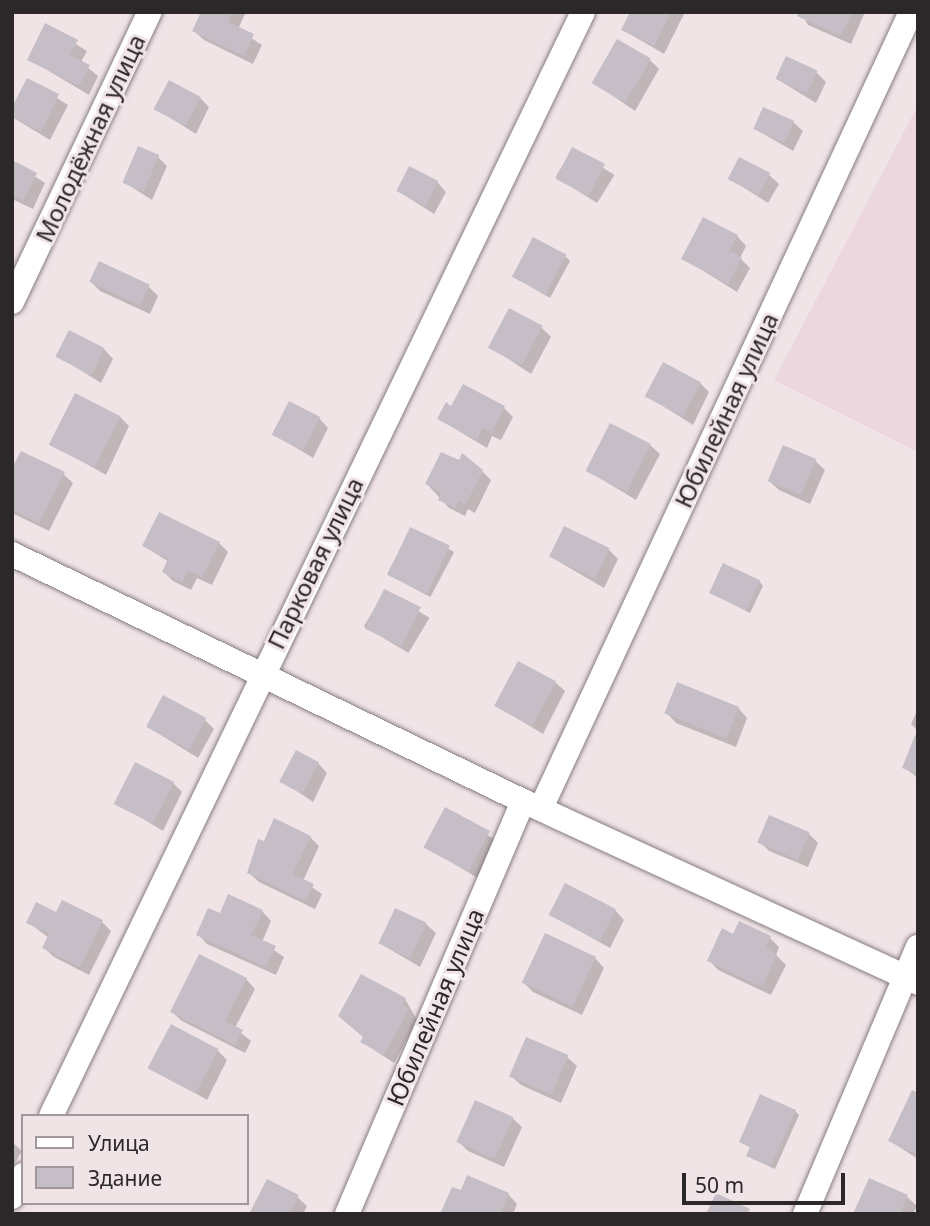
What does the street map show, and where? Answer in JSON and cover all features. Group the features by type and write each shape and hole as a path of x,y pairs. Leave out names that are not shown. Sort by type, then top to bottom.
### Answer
{"street":[{"name":"Молодёжная улица","path":"12,302 150,12"},
{"name":"Парковая улица","path":"52,1114 583,12"},
{"name":"Юбилейная улица","path":"347,1214 532,804 911,12"},
{"path":"12,554 532,804 911,980"},
{"path":"805,1214 911,980 918,947"},
{"path":"12,1196 21,1179"}],"shaded area":[{"path":"918,105 918,452 774,380"}],"building":[{"path":"201,12 232,12 228,22 254,34 244,56 192,31"},
{"path":"630,12 671,12 654,46 621,30"},
{"path":"799,12 852,12 841,36 797,16"},
{"path":"45,23 78,40 70,55 90,65 79,86 27,60"},
{"path":"617,39 651,58 625,103 592,83"},
{"path":"786,56 818,71 807,93 775,79"},
{"path":"27,78 59,94 41,132 12,117 12,107"},
{"path":"169,80 201,97 185,126 154,109"},
{"path":"763,107 794,121 784,143 753,129"},
{"path":"138,146 159,155 144,192 122,183"},
{"path":"572,147 605,164 589,196 556,179"},
{"path":"739,157 770,173 759,195 728,179"},
{"path":"12,160 37,173 23,201 12,195"},
{"path":"409,166 438,181 426,206 396,191"},
{"path":"703,217 738,235 729,251 742,257 728,284 681,259"},
{"path":"533,237 567,255 545,295 512,277"},
{"path":"99,261 150,285 140,306 89,282"},
{"path":"509,308 543,326 521,366 488,348"},
{"path":"69,330 105,348 91,375 55,357"},
{"path":"663,362 701,382 683,417 645,396"},
{"path":"463,384 505,406 492,432 483,428 477,440 437,419 446,402 451,406"},
{"path":"75,393 120,416 94,468 49,445"},
{"path":"289,401 320,417 303,451 272,435"},
{"path":"610,423 651,444 626,492 585,471"},
{"path":"783,445 816,459 801,495 768,481"},
{"path":"21,451 65,472 39,523 12,510 12,468"},
{"path":"441,452 459,460 462,453 483,470 466,504 459,501 455,508 438,500 441,492 425,484"},
{"path":"159,512 220,542 202,577 188,570 182,582 162,572 168,559 142,546"},
{"path":"564,526 610,548 595,579 549,557"},
{"path":"410,527 450,546 427,594 388,575"},
{"path":"723,563 760,580 746,610 709,593"},
{"path":"384,589 421,607 402,647 365,629"},
{"path":"518,661 556,681 532,726 494,706"},
{"path":"677,682 739,707 726,739 664,714"},
{"path":"163,695 206,718 189,750 146,727"},
{"path":"915,735 918,737 918,774 902,768"},
{"path":"296,750 319,762 302,794 279,782"},
{"path":"135,762 174,782 153,824 114,804"},
{"path":"445,807 490,831 468,872 423,848"},
{"path":"769,815 810,832 798,860 757,843"},
{"path":"274,818 311,836 293,874 314,884 306,901 247,873 258,839 264,841"},
{"path":"565,883 616,909 599,941 549,915"},
{"path":"228,894 263,910 251,935 276,946 266,967 196,935 208,908 220,913"},
{"path":"62,900 103,920 80,967 42,948 49,934 26,923 36,902 56,912"},
{"path":"395,908 427,923 410,958 379,943"},
{"path":"739,921 771,936 765,948 777,954 762,987 707,961 722,928 733,934"},
{"path":"545,933 596,957 573,1007 522,983"},
{"path":"199,954 247,978 225,1021 243,1030 235,1045 170,1012"},
{"path":"361,974 406,998 402,1005 409,1009 384,1055 360,1042 363,1037 338,1016"},
{"path":"171,1024 219,1049 195,1093 148,1068"},
{"path":"526,1037 568,1055 552,1095 509,1077"},
{"path":"912,1090 918,1093 918,1155 888,1141"},
{"path":"760,1094 796,1110 771,1166 746,1156 750,1147 739,1142"},
{"path":"475,1100 513,1117 495,1159 456,1142"},
{"path":"467,1175 509,1193 500,1214 440,1214 452,1187 461,1190"},
{"path":"869,1178 908,1195 900,1214 853,1214"},
{"path":"267,1179 299,1195 289,1214 249,1214"},
{"path":"716,1193 750,1209 747,1214 706,1214"}]}
